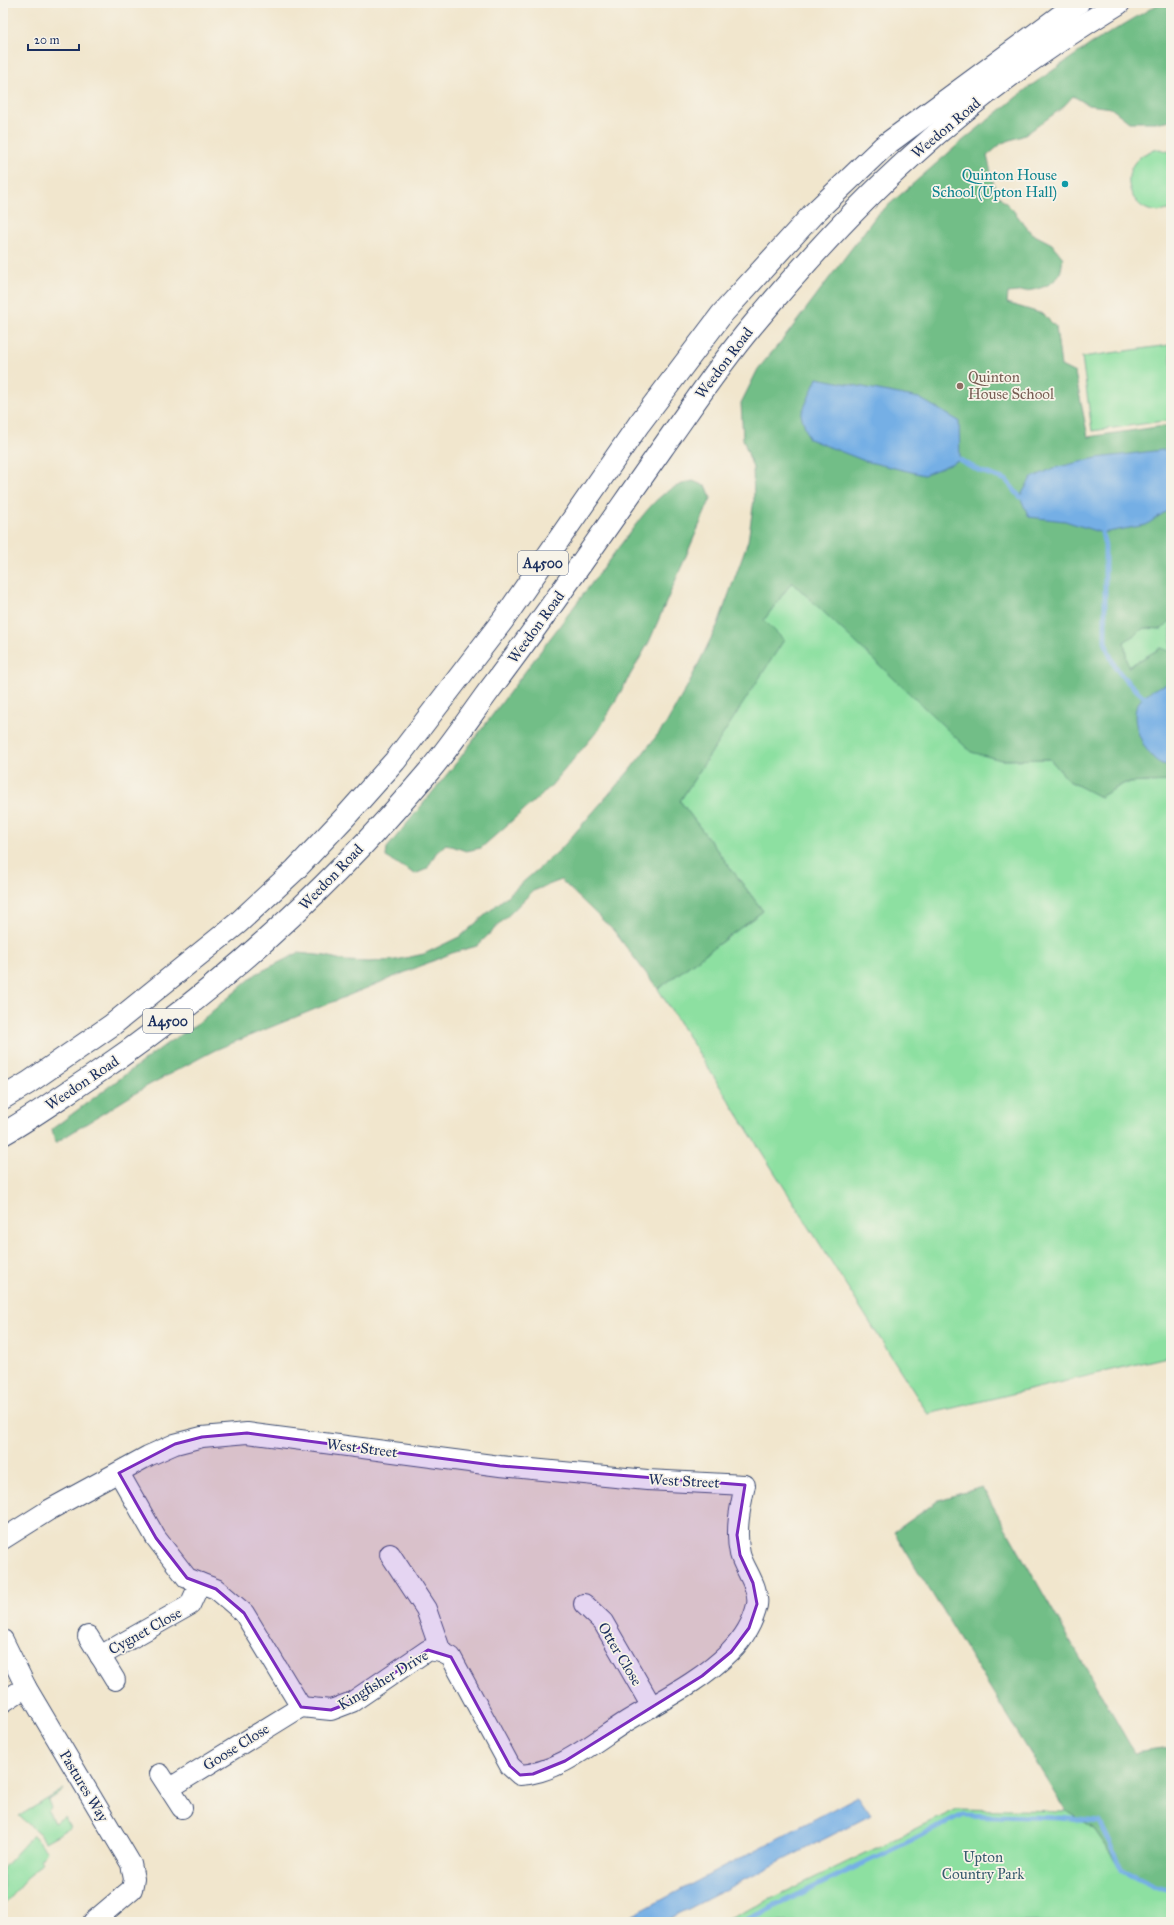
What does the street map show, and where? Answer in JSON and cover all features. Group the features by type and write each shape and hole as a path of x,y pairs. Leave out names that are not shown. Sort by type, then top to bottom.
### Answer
{"highway":[{"name":"Weedon Road","path":"3,1098 28,1083 112,1025 238,923 295,870 395,761 503,620 644,418 722,314 759,273 812,215 884,146 1078,3"},
{"name":"Weedon Road","path":"3,1134 25,1122 124,1054 198,998 280,928 319,890 432,768 525,643 693,404 751,328 843,223 912,155 986,94 1077,29 1119,3"}],"street":[{"name":"West Street","path":"3,1539 50,1510 148,1456 175,1444 202,1437 247,1433 500,1466 647,1480 745,1485 737,1535 740,1555 753,1584 757,1604 749,1628 731,1652 702,1676 652,1707"},
{"path":"119,1473 156,1538 187,1578 216,1589 244,1613 301,1707"},
{"name":"Kingfisher Drive","path":"301,1707 331,1710 352,1702 428,1650 440,1652 426,1609 390,1554"},
{"name":"Cygnet Close","path":"100,1656 190,1605 200,1583"},
{"name":"Otter Close","path":"584,1604 603,1622 652,1707"},
{"name":"Cygnet Close","path":"88,1636 115,1680"},
{"name":"Pastures Way","path":"3,1640 26,1687 131,1864 134,1879 132,1889 93,1922"},
{"path":"440,1652 451,1657 510,1766 520,1775 533,1774 565,1761 652,1707"},
{"path":"3,1702 26,1687"},
{"name":"Goose Close","path":"182,1808 165,1781 301,1707"}],"highlighted area":[{"path":"247,1433 500,1466 745,1485 737,1535 740,1555 753,1583 757,1604 749,1628 731,1652 702,1676 565,1761 533,1774 520,1775 510,1766 451,1657 428,1650 352,1702 331,1710 301,1707 244,1613 216,1589 187,1578 156,1538 119,1473 175,1444 202,1437"}],"green space":[{"name":"Quinton House School","path":"1160,3 1171,3 1171,120 1160,122 1129,122 1111,108 1089,105 1073,96 1062,108 1025,135 1002,143 987,156 996,193 1012,209 1031,233 1052,244 1063,258 1060,273 1056,279 1044,287 1029,291 1008,293 1007,303 1043,314 1056,327 1061,366 1075,373 1088,437 1171,425 1171,620 1162,629 1144,628 1124,642 1128,667 1161,648 1171,652 1171,781 1125,783 1100,797 1069,781 1050,759 1001,760 971,752 792,582 764,620 784,640 680,801 763,911 658,989 614,931 561,880 533,891 477,946 452,953 215,1050 147,1086 55,1143 52,1129 169,1042 195,1026 256,974 298,953 326,956 346,961 369,962 396,960 424,954 461,936 560,850 629,771 666,724 688,685 718,624 748,541 754,500 753,468 743,439 741,403 758,369 788,333 876,216 961,142 1029,87 1091,44"},
{"path":"1159,149 1171,152 1171,209 1156,211 1144,208 1135,199 1130,188 1129,176 1133,164 1143,155"},
{"path":"1169,345 1171,362 1171,420 1092,431 1082,357"},
{"path":"693,481 707,487 711,498 649,642 600,728 550,787 481,848 466,851 446,844 436,853 427,869 415,874 386,857 387,848 457,762 640,519 657,500 669,490"},
{"path":"792,582 867,652 1001,760 1050,759 1069,781 1100,796 1125,783 1171,781 1171,1356 928,1414 658,989 763,911 680,801 783,640 764,620"},
{"path":"1171,620 1171,652 1161,648 1128,667 1124,642 1144,628 1162,629"},
{"path":"982,1487 1134,1752 1171,1747 1171,1890 1156,1886 1123,1870 1094,1829 1066,1811 894,1532 939,1500"},
{"path":"64,1789 62,1792 48,1800 51,1808 48,1811 54,1823 64,1817 70,1828 45,1842 40,1834 19,1816"},
{"name":"Upton Country Park","path":"957,1809 1066,1811 1094,1829 1123,1870 1156,1886 1171,1890 1171,1922 723,1922"},
{"path":"33,1835 47,1851 40,1860 42,1862 3,1905 3,1868"}],"water":[{"path":"817,378 919,398 959,421 960,460 924,475 865,461 809,439 801,415"},
{"path":"1171,449 1171,508 1146,525 1102,533 1065,521 1029,517 1020,497 1031,478 1054,468 1097,458"},
{"path":"1167,684 1171,684 1171,766 1162,764 1156,760 1144,746 1135,717 1139,702 1152,691"},
{"path":"858,1796 871,1815 663,1922 620,1922"}],"waterway":[{"path":"960,460 980,471 1006,480 1020,497"},
{"path":"1102,533 1105,546 1105,641 1115,666 1130,684 1144,697"},
{"path":"742,1922 963,1815 1059,1818 1100,1822 1123,1870 1156,1886 1171,1890"}],"place":[{"name":"Quinton House School (Upton Hall)","path":"1065,184"},
{"name":"Quinton House School","path":"960,386"}]}
